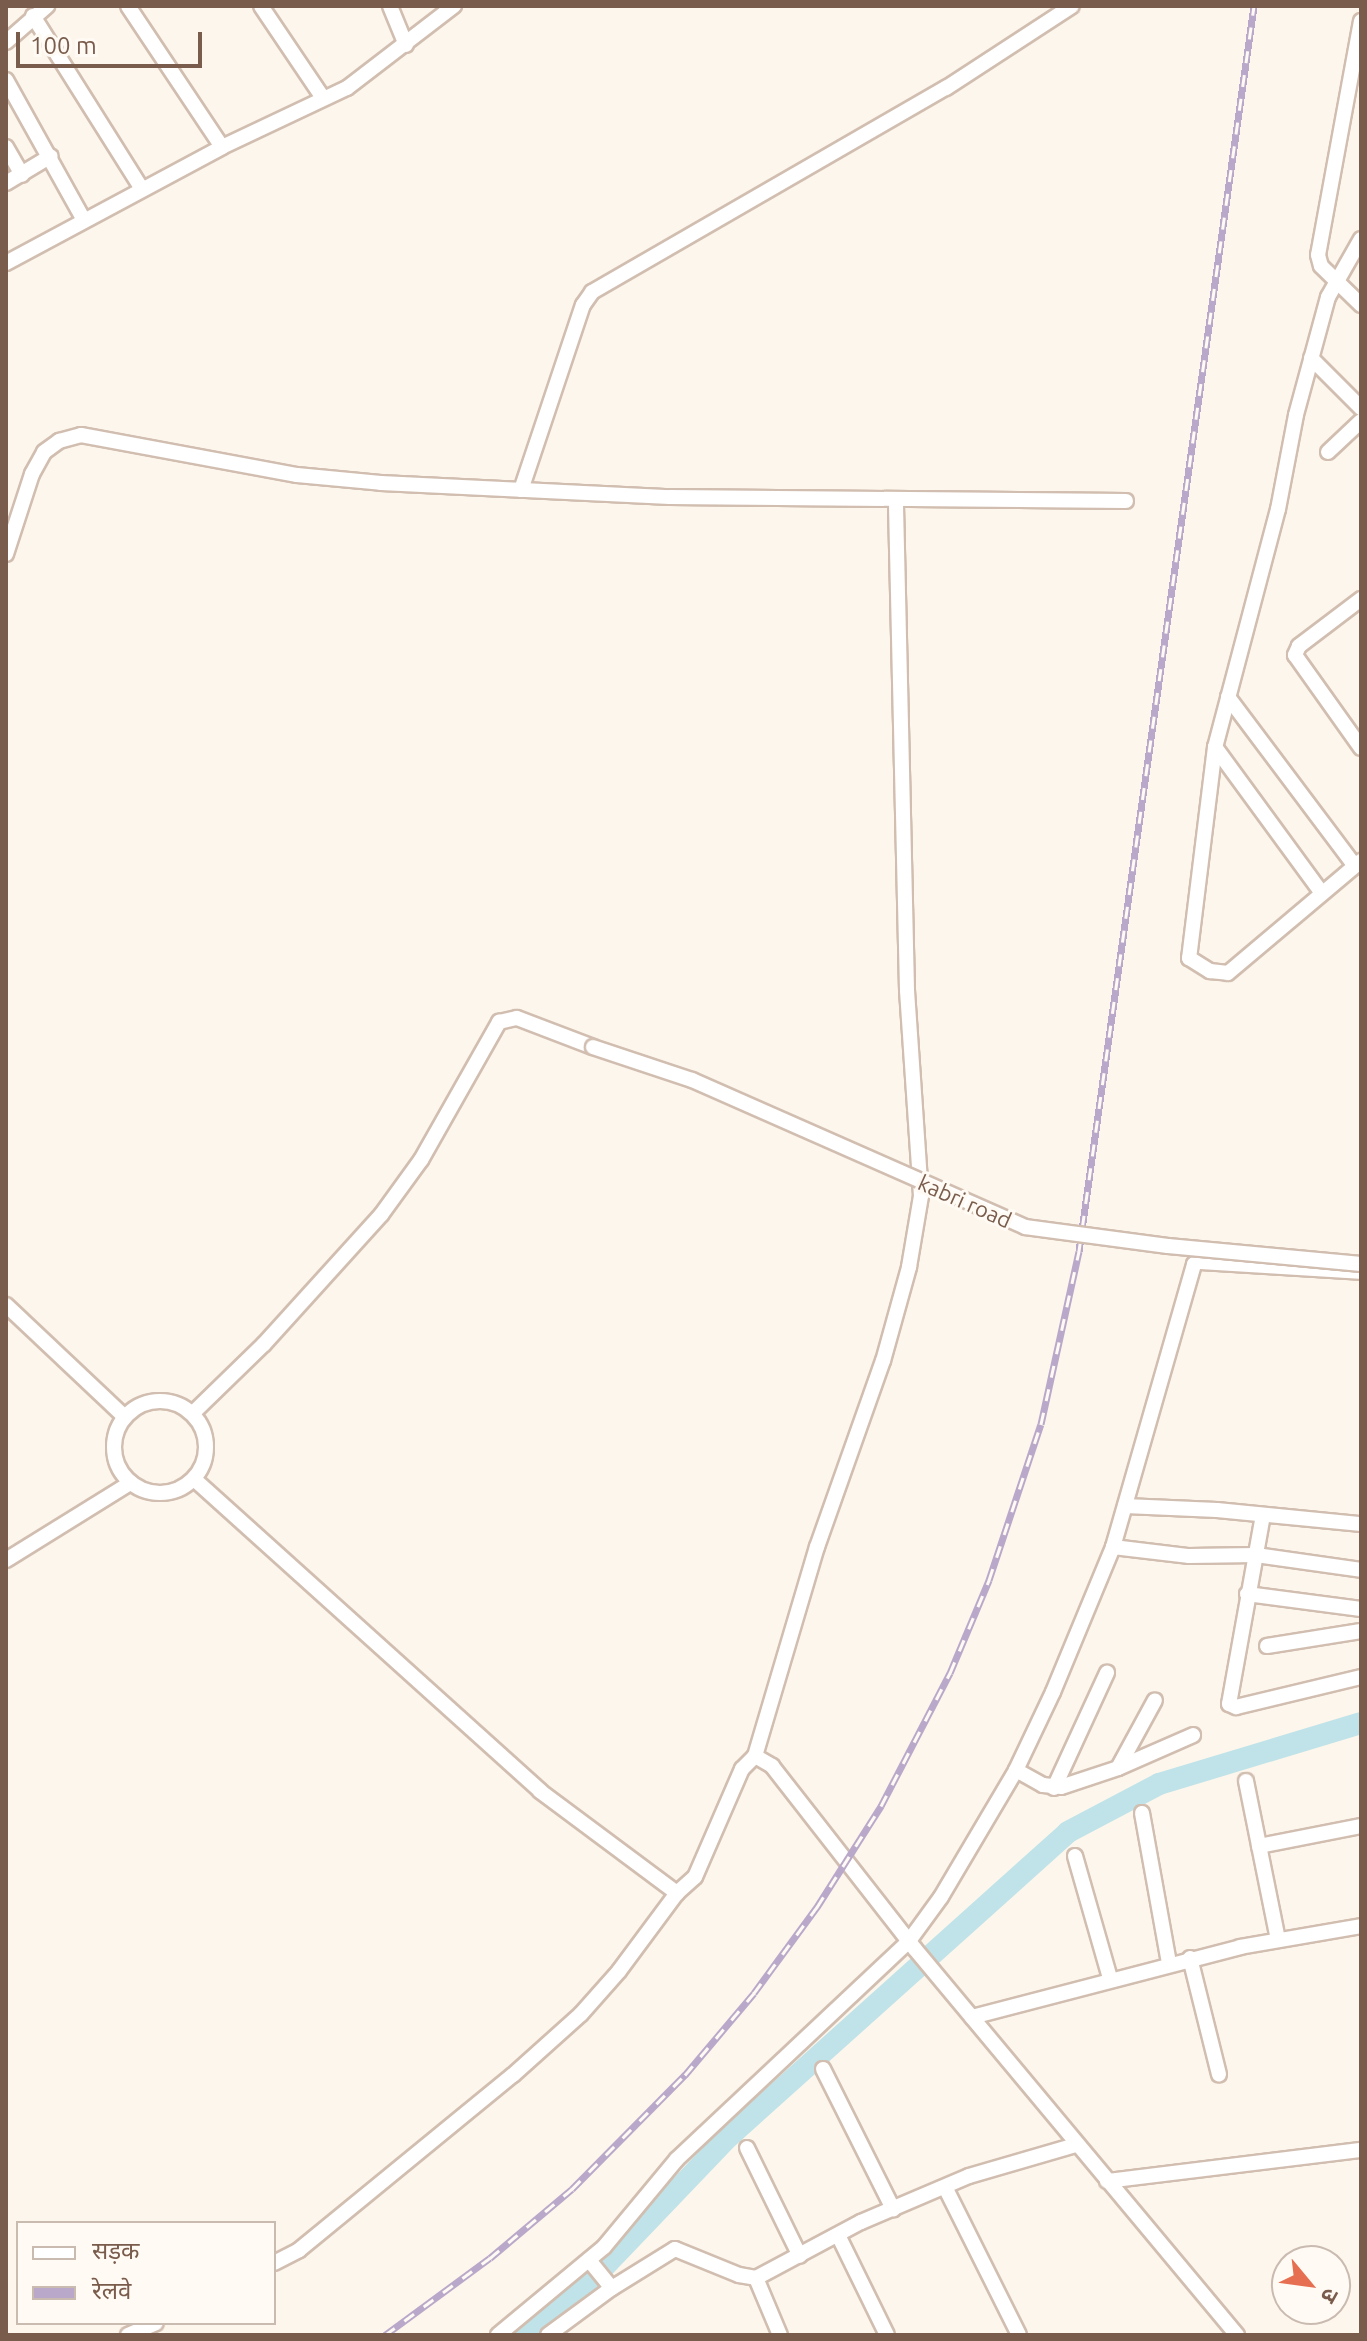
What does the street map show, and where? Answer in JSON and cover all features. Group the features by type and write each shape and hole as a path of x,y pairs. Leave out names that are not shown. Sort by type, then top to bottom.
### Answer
{"street":[{"path":"6,42 47,6"},
{"path":"128,6 222,147"},
{"path":"261,6 323,98"},
{"path":"390,6 406,45"},
{"path":"6,263 222,147 347,88 454,6"},
{"path":"521,490 583,305 592,292 946,88 1072,6"},
{"path":"33,16 142,189"},
{"path":"1361,21 1318,255 1321,266 1361,305"},
{"path":"6,80 84,220"},
{"path":"6,147 22,175"},
{"path":"6,183 51,156"},
{"path":"1228,697 1358,864 1228,973 1215,973 1191,961 1188,948 1215,747 1228,697 1278,509 1311,358 1336,279 1361,239"},
{"path":"1311,358 1361,408"},
{"path":"1328,452 1361,421"},
{"path":"6,554 39,460 53,444 81,435 297,475 521,490 670,497 1126,501"},
{"path":"276,2262 299,2250 513,2075 570,2024 619,1971 677,1893 703,1864 742,1769 755,1756 817,1547 883,1361 909,1267 921,1196 907,990 896,500"},
{"path":"1361,599 1295,651 1361,748"},
{"path":"1215,747 1322,893"},
{"name":"kabri road","path":"193,1413 264,1344 381,1215 421,1160 499,1022 517,1018 692,1080 1025,1227 1179,1248 1361,1264"},
{"path":"507,2332 604,2247 677,2159 912,1945 1016,1770 1113,1547 1194,1264 1361,1272"},
{"path":"6,1305 125,1417"},
{"path":"157,1401 173,1403 193,1413 206,1443 205,1459 194,1479 182,1488 164,1494 148,1492 130,1483 119,1468 114,1451 116,1433 125,1417 138,1407 157,1401"},
{"path":"194,1479 540,1791 677,1893"},
{"path":"6,1560 130,1483"},
{"path":"1125,1506 1361,1524"},
{"path":"1263,1515 1247,1594 1231,1705 1361,1677"},
{"path":"1113,1547 1189,1556 1256,1555 1361,1570"},
{"path":"1247,1594 1361,1609"},
{"path":"1267,1646 1361,1631"},
{"path":"1054,1788 1107,1673"},
{"path":"1118,1768 1155,1700"},
{"path":"1016,1770 1054,1788 1118,1768 1193,1735"},
{"path":"755,1756 772,1766 934,1972 1237,2335"},
{"path":"1246,1781 1278,1940"},
{"path":"1142,1813 1169,1963"},
{"path":"1259,1846 1361,1826"},
{"path":"1075,1856 1110,1978"},
{"path":"972,2017 1190,1958 1361,1926"},
{"path":"1190,1958 1219,2074"},
{"path":"823,2069 893,2209"},
{"path":"548,2335 612,2288 675,2249 739,2275 756,2278 838,2235 969,2176 1076,2145"},
{"path":"747,2148 800,2256"},
{"path":"1107,2181 1361,2150"},
{"path":"945,2187 1019,2335"},
{"path":"838,2235 887,2335"},
{"path":"589,2260 612,2288"},
{"path":"756,2278 780,2335"},
{"path":"128,2335 151,2325"}],"waterway":[{"path":"525,2335 577,2295 725,2140 1068,1832 1159,1784 1361,1723"}],"railway":[{"path":"385,2335 490,2258 572,2189 685,2075 754,1993 817,1907 881,1806 950,1673 989,1580 1041,1424 1079,1251 1254,6"}]}
